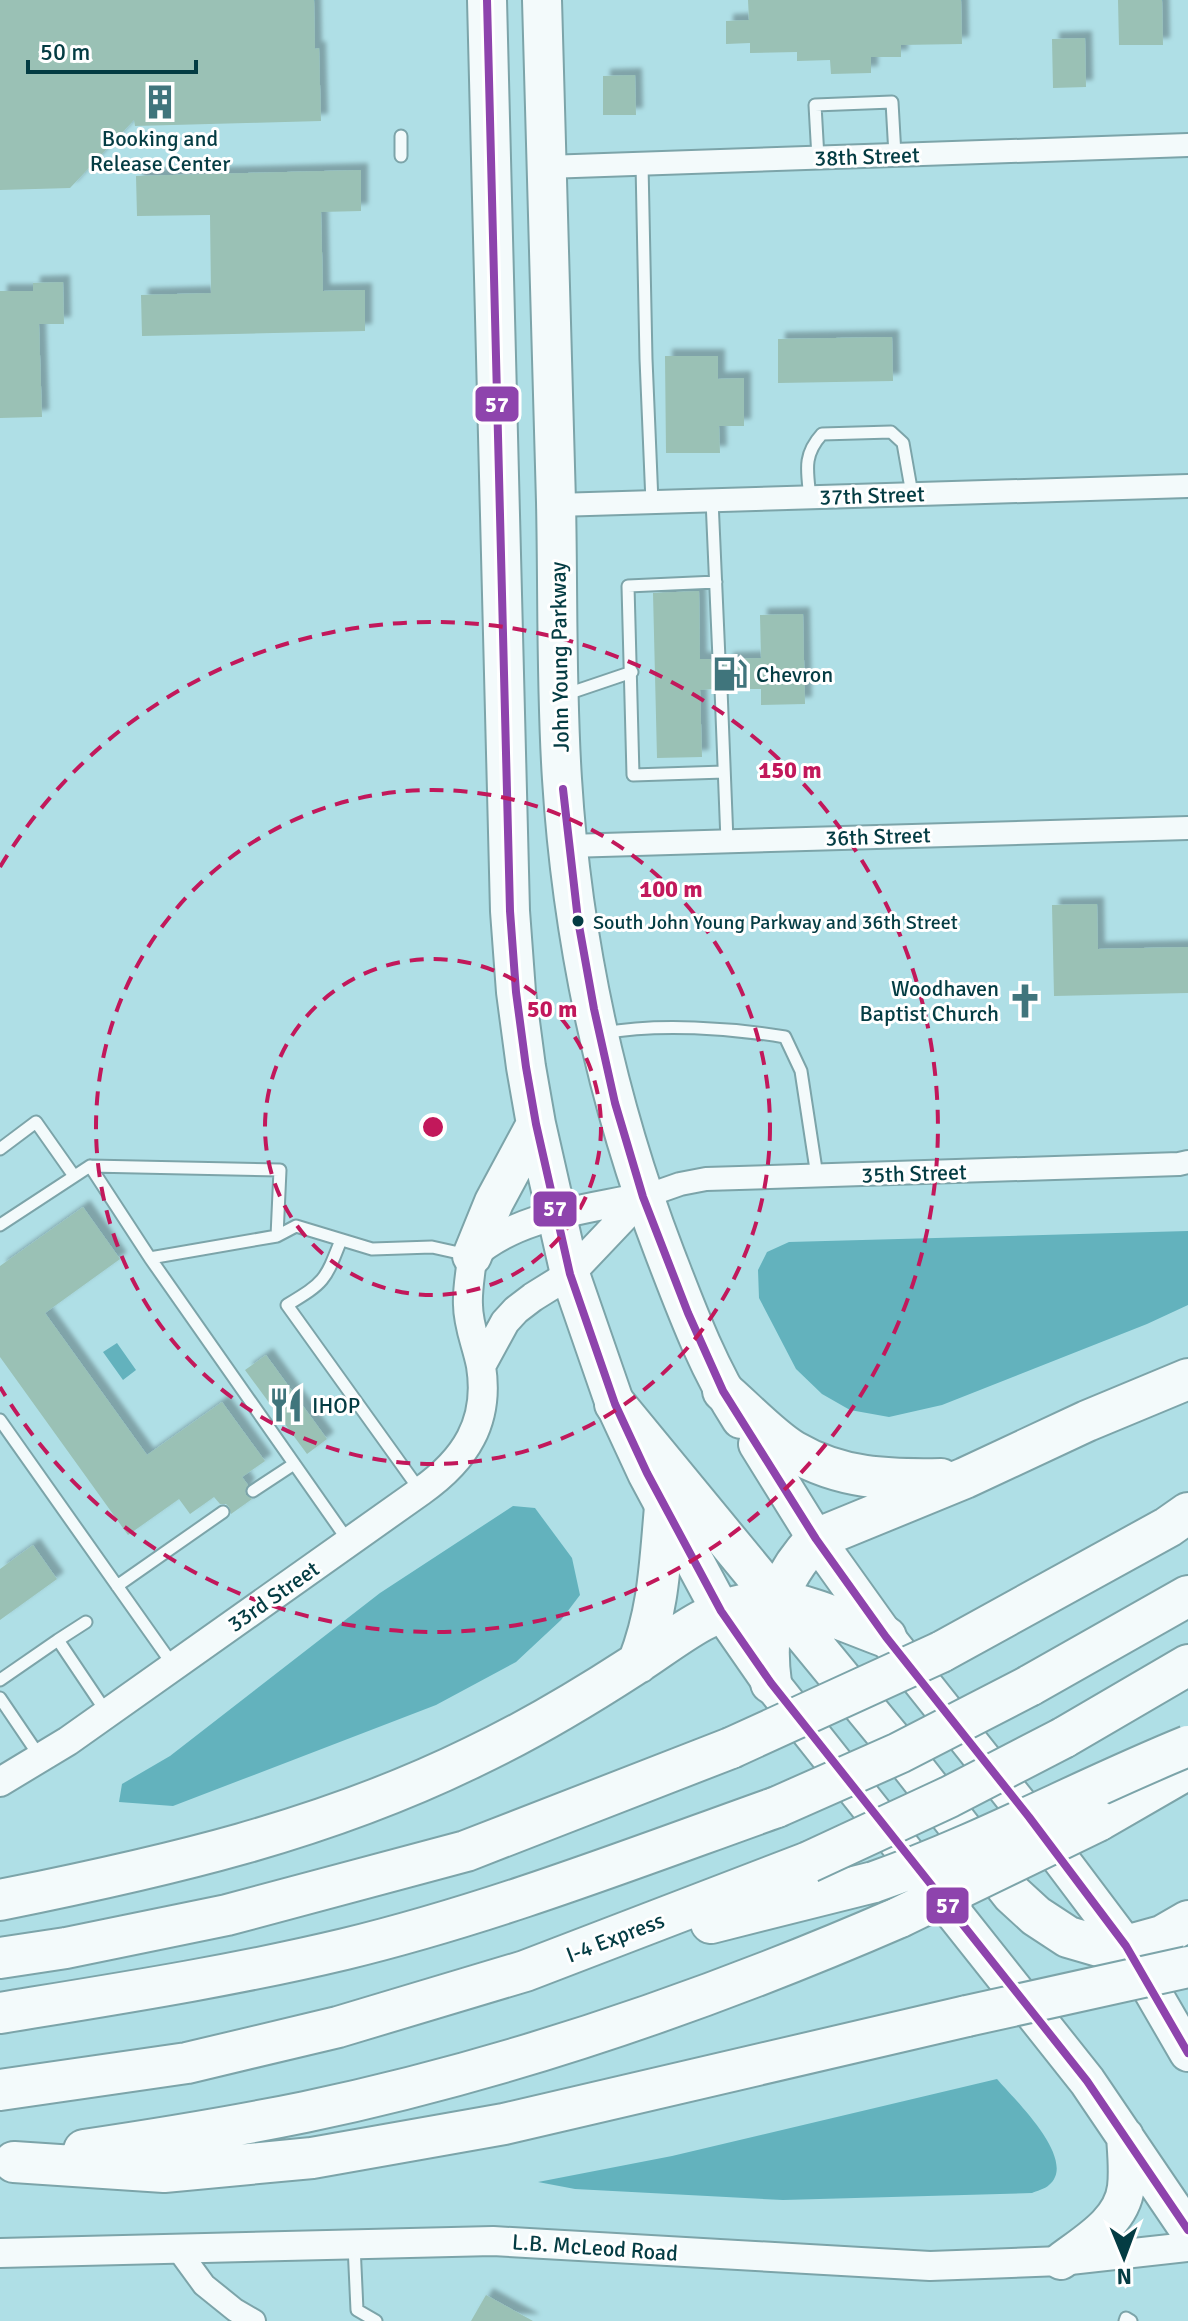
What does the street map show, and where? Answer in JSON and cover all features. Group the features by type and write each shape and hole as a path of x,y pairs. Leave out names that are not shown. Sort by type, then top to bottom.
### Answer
{"highway":[{"path":"487,0 510,911 516,992 536,1124 570,1274 615,1404 665,1507 721,1611"},
{"name":"John Young Parkway","path":"542,0 562,778 578,920 615,1103 643,1197 688,1313 723,1391 757,1444"},
{"path":"498,406 523,459 556,505"},
{"path":"472,1256 494,1202 536,1124"},
{"path":"771,1683 767,1655 769,1628 777,1601 799,1557 816,1539 965,1478 1087,1421 1188,1379"},
{"path":"723,1391 790,1449 827,1468 854,1476 965,1478"},
{"path":"615,1404 894,1743 1012,1894 1036,1916 1068,1937 1099,1946 1126,1946 1162,1936 1188,1921"},
{"path":"638,1663 649,1636 657,1599 665,1507"},
{"path":"0,1958 227,1915 466,1851 731,1748 941,1652 1188,1513"},
{"path":"0,2013 203,1979 346,1949 496,1907 777,1807 899,1753 1029,1686 1188,1596"},
{"path":"0,1900 181,1861 293,1830 382,1798 472,1758 571,1705 694,1625 721,1611 746,1604 777,1601 886,1637"},
{"name":"I-4 Express","path":"0,2090 187,2063 338,2027 525,1971 809,1862 949,1797 1063,1738 1188,1665"},
{"path":"525,1971 874,1882 966,1847 1069,1797 1188,1746"},
{"path":"7,2162 308,2111 481,2068 624,2024 736,1984 900,1917 1098,1821 1188,1769"},
{"path":"7,2162 164,2172 312,2158 504,2124 1188,1967"}],"main road":[{"name":"John Young Parkway","path":"757,1444 816,1539 886,1637 1029,1817 1126,1946 1188,2053"},
{"path":"721,1611 771,1683 1087,2081 1188,2230"},
{"path":"1061,2261 1100,2231 1117,2213 1126,2189 1125,2136"}],"street":[{"name":"38th Street","path":"546,167 1188,145"},
{"name":"37th Street","path":"556,505 1188,486"},
{"name":"36th Street","path":"568,846 1188,828"},
{"name":"35th Street","path":"643,1197 706,1179 1188,1162"},
{"path":"472,1256 488,1242 530,1222 643,1197"},
{"name":"33rd Street","path":"481,1366 505,1322 516,1310 570,1274 643,1197"},
{"name":"33rd Street","path":"0,1782 107,1714 437,1480 464,1451 477,1429 483,1401 481,1366 471,1331 468,1305 472,1256"},
{"name":"L.B. McLeod Road","path":"0,2253 493,2241 930,2266 1061,2261 1188,2247"},
{"path":"177,2248 204,2285 254,2321"}],"lane":[{"path":"818,158 815,105 892,102 895,155"},
{"path":"401,136 401,156"},
{"path":"642,164 652,502"},
{"path":"810,497 806,467 812,446 822,434 891,432 903,443 912,494"},
{"path":"712,500 719,659"},
{"path":"716,582 628,586 633,775 724,772"},
{"path":"560,697 632,672"},
{"path":"721,689 727,841"},
{"path":"600,1034 629,1028 743,1030 785,1037 801,1071 817,1176"},
{"path":"0,1149 36,1122 74,1176"},
{"path":"90,1166 150,1258 349,1542"},
{"path":"0,1225 90,1166 280,1170 277,1236"},
{"path":"150,1258 277,1236 296,1226 372,1249 432,1247 472,1256"},
{"path":"341,1240 328,1275 318,1286 287,1305 421,1491"},
{"path":"0,1420 174,1666"},
{"path":"253,1491 294,1464"},
{"path":"117,1586 223,1512"},
{"path":"0,1680 86,1622"},
{"path":"58,1640 107,1714"},
{"path":"0,1698 40,1758"},
{"path":"354,2244 357,2310 376,2321"},
{"path":"1125,2321 1126,2318 1131,2321"}],"water":[{"path":"1188,1231 1188,1305 942,1405 889,1417 850,1410 822,1394 796,1369 759,1298 758,1270 767,1252 789,1242"},
{"path":"117,1343 136,1370 123,1380 103,1352"},
{"path":"513,1506 535,1508 572,1558 580,1595 561,1620 516,1662 436,1705 173,1806 119,1802 122,1784 170,1756 380,1593"},
{"path":"997,2079 1040,2130 1056,2161 1056,2174 1049,2185 1032,2193 783,2200 575,2189 538,2182 672,2156"}],"building":[{"name":"Booking and Release Center","path":"0,0 314,0 321,121 135,126 134,120 70,188 0,190"},
{"path":"748,0 961,0 962,44 901,45 901,57 871,57 871,73 831,74 830,60 797,61 797,52 750,53 750,43 726,44 726,21 749,20"},
{"path":"1118,0 1162,0 1163,45 1119,45"},
{"path":"1085,38 1086,87 1053,88 1052,39"},
{"path":"635,75 636,115 603,115 603,76"},
{"path":"361,170 361,211 321,212 323,291 365,290 365,331 142,336 141,295 211,293 210,215 137,216 136,176"},
{"path":"63,282 64,324 39,324 42,417 0,418 0,291 33,291 33,283"},
{"path":"892,337 893,381 778,383 778,339"},
{"path":"665,356 718,356 718,379 744,378 744,426 719,426 720,453 666,453"},
{"name":"Chevron","path":"699,591 700,659 710,659 712,664 719,667 724,666 727,659 761,658 760,615 803,614 805,704 761,705 761,689 730,689 726,682 717,681 713,689 700,690 702,757 657,758 653,593"},
{"path":"1097,904 1098,949 1188,947 1188,993 1054,996 1052,905"},
{"path":"83,1207 120,1259 45,1313 147,1455 222,1402 265,1461 242,1477 248,1485 246,1495 252,1499 231,1514 226,1504 220,1504 214,1497 190,1514 179,1499 128,1535 0,1357 0,1266"},
{"name":"IHOP","path":"266,1355 327,1439 307,1454 245,1370"},
{"path":"33,1545 57,1579 0,1620 0,1569"},
{"path":"486,2295 533,2321 471,2321"}],"transit line":[{"name":"57","path":"487,0 510,911 526,1067 570,1274 615,1404 647,1473 721,1611 771,1683 1087,2081 1188,2230"},
{"name":"57","path":"563,789 578,920 615,1103 643,1197 688,1313 723,1391 816,1539 886,1637 1029,1817 1126,1946 1188,2053"}],"place":[{"name":"Booking and Release Center","path":"160,102"},
{"name":"Chevron","path":"730,674"},
{"name":"South John Young Parkway and 36th Street","path":"578,921"},
{"name":"Woodhaven Baptist Church","path":"1025,1001"},
{"name":"IHOP","path":"286,1405"}]}
